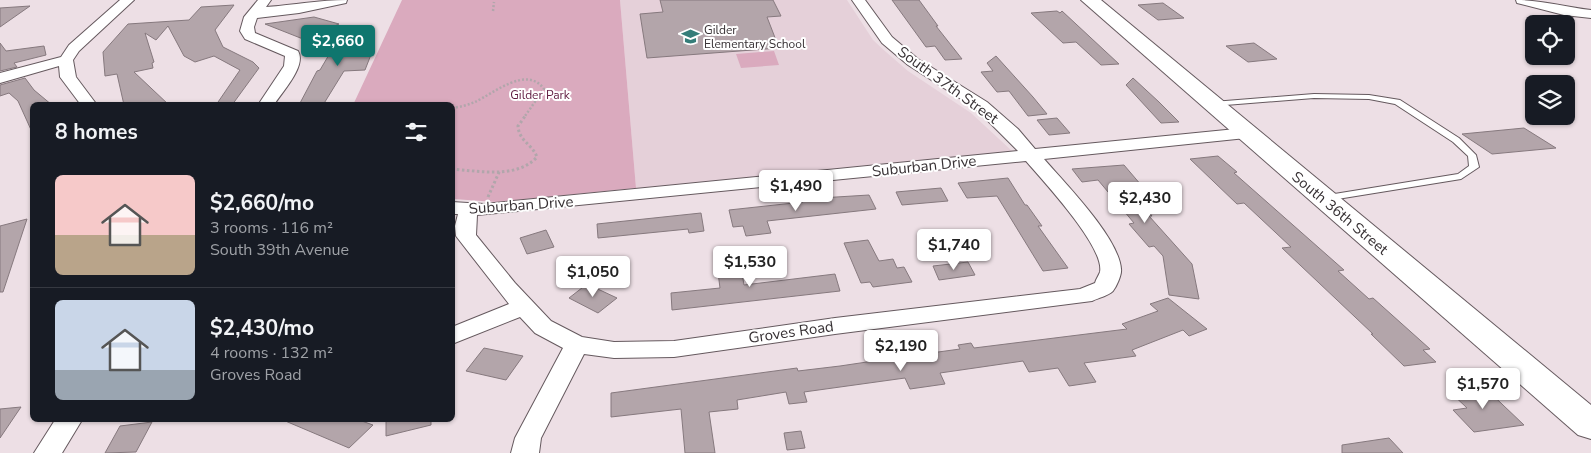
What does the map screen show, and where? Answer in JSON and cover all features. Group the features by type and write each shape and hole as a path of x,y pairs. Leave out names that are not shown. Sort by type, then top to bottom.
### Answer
{"main road":[{"name":"South 36th Street","path":"1090,0 1591,425"}],"street":[{"path":"87,102 68,77 66,60 74,48 128,0"},
{"path":"265,0 246,26 246,32 250,36 293,54 294,59 292,66 268,102"},
{"path":"255,12 313,7 341,0"},
{"name":"South 37th Street","path":"858,0 887,40 913,62 981,105 1012,133 1080,213"},
{"path":"1522,0 1564,11 1591,14"},
{"path":"0,78 66,60"},
{"name":"Suburban Drive","path":"468,209 1246,134"},
{"name":"Groves Road","path":"468,209 464,226 466,236 544,326 577,345 614,350 674,348 835,326 1084,296 1104,287 1111,271 1106,251 1080,213"},
{"path":"455,335 525,306"},
{"path":"525,453 528,438 577,345"},
{"path":"48,453 68,422"}],"lane":[{"path":"1212,104 1323,96 1369,97 1397,102 1456,140 1472,154 1474,167 1462,176 1324,198"}],"path":[{"path":"493,11 494,2"},
{"path":"455,107 475,102 516,81 529,80 543,86 540,98 518,126 520,138 536,152 537,157 529,166 500,170 455,169"},
{"path":"468,209 500,170"}],"shaded area":[{"path":"620,0 847,0 873,40 886,52 908,71 971,113 1012,151 636,188"}],"green space":[{"name":"Gilder Park","path":"402,0 620,0 636,188 496,202 455,199 455,102 354,102"},
{"path":"774,51 779,65 741,68 736,54"}],"building":[{"path":"660,0 773,0 781,16 767,17 779,48 647,58 640,14 663,12"},
{"path":"892,0 919,0 938,26 936,26 962,59 945,60 935,46 926,47"},
{"path":"1163,3 1184,18 1158,20 1138,5"},
{"path":"234,5 215,30 223,47 253,62 259,68 234,102 218,102 240,70 214,56 195,62 184,56 168,26 156,40 145,33 154,62 152,63 153,68 134,72 166,102 123,102 117,74 105,76 103,52 128,24 189,20 201,7"},
{"path":"30,6 0,27 0,8"},
{"path":"1057,11 1060,13 1062,11 1119,64 1101,65 1076,42 1063,43 1031,13"},
{"path":"314,17 339,24 303,39 265,24"},
{"path":"346,26 364,42 367,42 372,52 365,70 344,71 325,102 301,102 317,71 320,70"},
{"path":"0,43 6,51 44,46 46,55 14,63 17,67 0,71"},
{"path":"1254,43 1277,59 1248,62 1226,46"},
{"path":"996,56 1047,114 1028,116 1009,91 997,92 981,72 993,71 987,63"},
{"path":"25,78 34,90 48,102 30,102 30,128 18,101 9,93 0,96 0,85"},
{"path":"1133,78 1179,122 1161,123 1126,85"},
{"path":"1057,118 1070,133 1049,135 1037,120"},
{"path":"1524,128 1556,148 1492,154 1462,134"},
{"path":"1218,156 1237,172 1234,173 1344,270 1338,271 1369,299 1373,298 1430,349 1423,350 1436,362 1404,366 1282,248 1291,247 1244,203 1237,204 1190,159"},
{"path":"1124,165 1153,199 1146,199 1154,208 1146,209 1152,216 1149,216 1192,264 1199,299 1169,295 1163,256 1154,246 1149,247 1129,224 1134,223 1098,180 1082,182 1072,169"},
{"path":"1008,178 1025,205 1027,205 1042,226 1038,226 1068,268 1043,271 997,196 967,198 958,183"},
{"path":"941,188 948,201 902,205 896,192"},
{"path":"869,195 876,209 767,221 771,233 746,236 743,226 733,227 729,210 803,202 802,200 820,198"},
{"path":"701,213 704,231 689,233 688,229 598,238 597,224"},
{"path":"27,219 3,292 0,292 0,226"},
{"path":"546,230 554,247 527,254 520,238"},
{"path":"868,240 879,261 893,259 897,268 904,267 912,282 873,287 870,282 861,283 844,243"},
{"path":"739,255 744,285 835,274 840,291 672,310 671,293 720,288 716,257"},
{"path":"968,262 975,275 939,280 933,266"},
{"path":"587,284 617,298 598,313 569,298"},
{"path":"1168,298 1207,329 1189,336 1183,330 1132,350 1136,356 1084,363 1096,382 1069,386 1058,368 1029,372 1023,361 940,373 945,384 910,389 905,378 804,392 807,402 789,404 786,392 737,400 738,409 709,412 715,453 685,453 681,409 611,417 611,393 797,368 798,371 840,366 907,356 906,353 930,349 931,353 960,349 958,345 971,343 974,348 1127,329 1122,324 1158,311 1150,304"},
{"path":"484,348 523,356 506,380 466,371"},
{"path":"1482,385 1524,425 1474,432 1453,410 1467,408 1448,390"},
{"path":"21,407 0,438 0,409"},
{"path":"152,422 136,452 105,453 120,426"},
{"path":"288,422 365,422 373,425 349,448"},
{"path":"386,422 431,422 431,425 386,436"},
{"path":"801,431 805,448 787,450 784,433"},
{"path":"1389,438 1403,453 1342,453 1342,445"}],"place":[{"name":"Gilder Elementary School","path":"690,37"}]}
